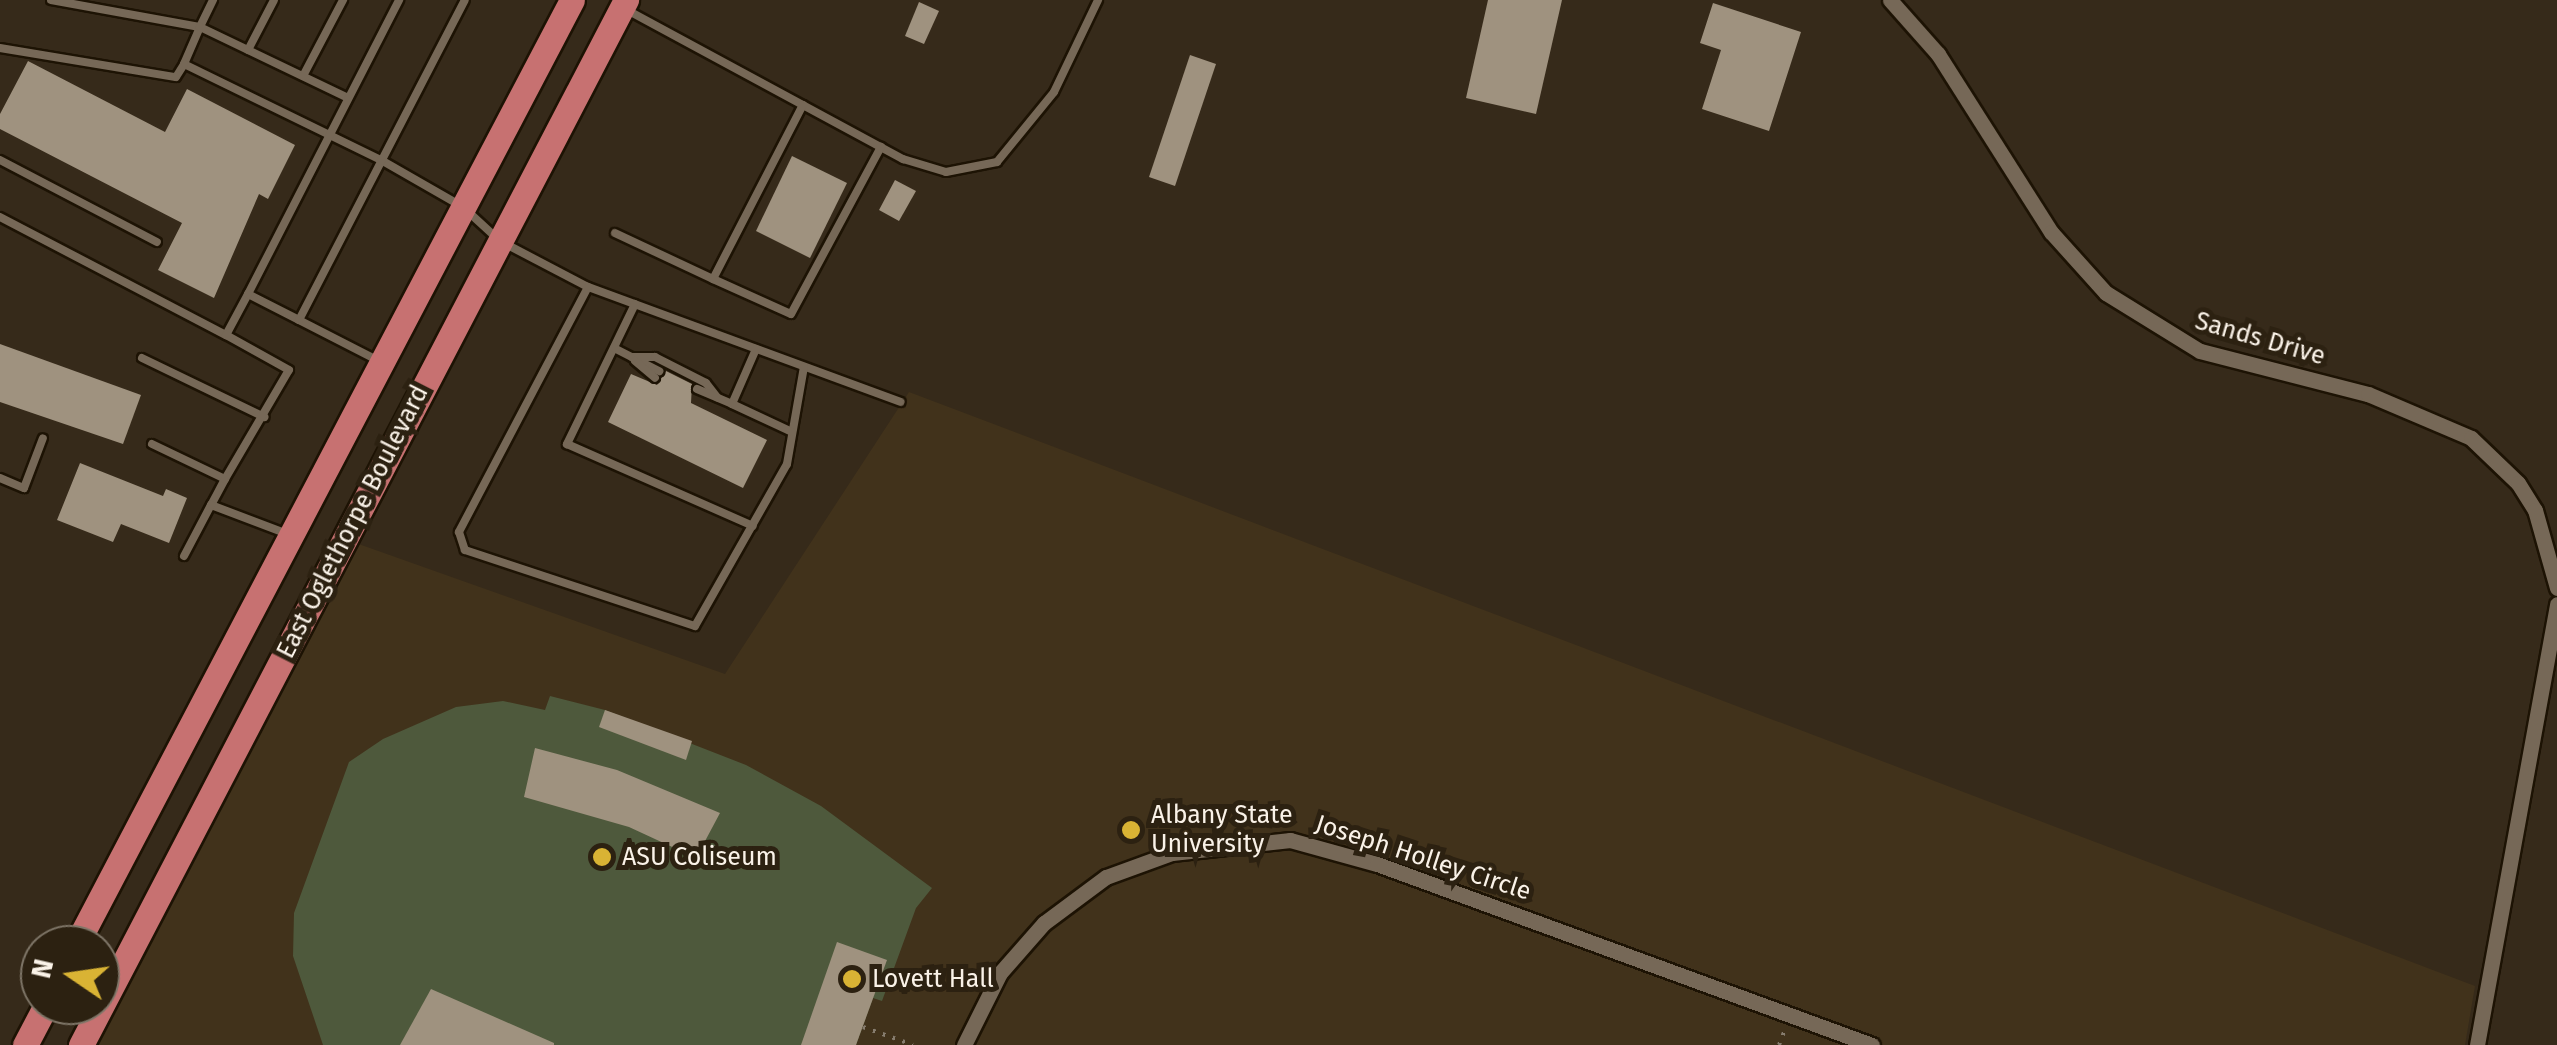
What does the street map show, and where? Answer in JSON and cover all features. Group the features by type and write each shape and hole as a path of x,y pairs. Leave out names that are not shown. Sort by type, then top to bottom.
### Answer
{"main road":[{"name":"East Oglethorpe Boulevard","path":"87,925 572,0"},
{"name":"East Oglethorpe Boulevard","path":"81,1045 624,4"}],"street":[{"name":"Sands Drive","path":"1890,0 1938,54 2051,232 2106,294 2200,351 2368,394 2427,414 2471,438 2496,459 2535,510 2557,588"},
{"path":"2477,1045 2553,666 2557,604"},
{"name":"Joseph Holley Circle","path":"964,1045 1000,973 1044,923 1106,877 1172,853 1290,840 1377,864 1872,1045"}],"lane":[{"path":"51,0 200,28 348,98"},
{"path":"0,48 176,77 213,0"},
{"path":"248,50 274,0"},
{"path":"303,76 343,0"},
{"path":"226,335 399,0"},
{"path":"298,320 465,0"},
{"path":"624,4 880,148 946,172 996,162 1054,92 1098,0"},
{"path":"184,64 381,160 463,207 500,241 588,287 901,402"},
{"path":"712,279 803,106"},
{"path":"615,233 791,314 880,148"},
{"path":"0,160 157,242"},
{"path":"0,217 289,370 184,556"},
{"path":"588,287 459,532 464,550 695,626 786,464 804,366"},
{"path":"248,294 381,362"},
{"path":"636,304 567,444 753,526"},
{"path":"614,348 657,374"},
{"path":"732,404 756,349"},
{"path":"632,357 655,357 706,382 718,397"},
{"path":"142,358 264,417"},
{"path":"696,392 718,397 792,432"},
{"path":"0,478 24,488 43,438"},
{"path":"152,444 225,479"},
{"path":"211,505 292,536"}],"path":[{"path":"863,1027 912,1045"}],"shaded area":[{"name":"Albany State University","path":"909,392 2475,986 2465,1045 85,1045 96,1025 120,1025 120,979 353,542 725,674"}],"green space":[{"name":"ASU Coliseum","path":"550,696 605,710 746,765 821,806 932,888 916,908 882,1001 873,998 856,1045 323,1045 293,956 294,913 349,762 383,739 456,707 503,701 545,710"}],"building":[{"path":"1488,0 1562,0 1536,114 1466,98"},
{"path":"919,2 939,11 924,44 905,36"},
{"path":"1713,3 1801,32 1769,131 1702,109 1721,50 1700,43"},
{"path":"1190,55 1216,64 1175,186 1149,177"},
{"path":"28,61 165,132 187,89 295,145 268,199 259,194 214,298 158,270 182,223 0,129 0,114"},
{"path":"792,156 847,183 810,258 756,231"},
{"path":"895,180 916,191 899,221 879,210"},
{"path":"0,344 141,395 123,444 0,402"},
{"path":"666,371 692,384 691,403 767,440 743,488 608,422 631,374 657,385"},
{"path":"80,463 163,496 166,489 187,498 169,543 121,524 113,542 57,520"},
{"path":"605,710 692,741 686,760 599,727"},
{"path":"535,748 617,770 720,813 696,858 629,827 524,797"},
{"name":"Lovett Hall","path":"837,942 887,960 856,1045 801,1045"},
{"path":"431,989 554,1043 554,1045 400,1045"}],"place":[{"name":"Albany State University","path":"1131,830"},
{"name":"ASU Coliseum","path":"602,857"},
{"name":"Lovett Hall","path":"852,979"}]}
